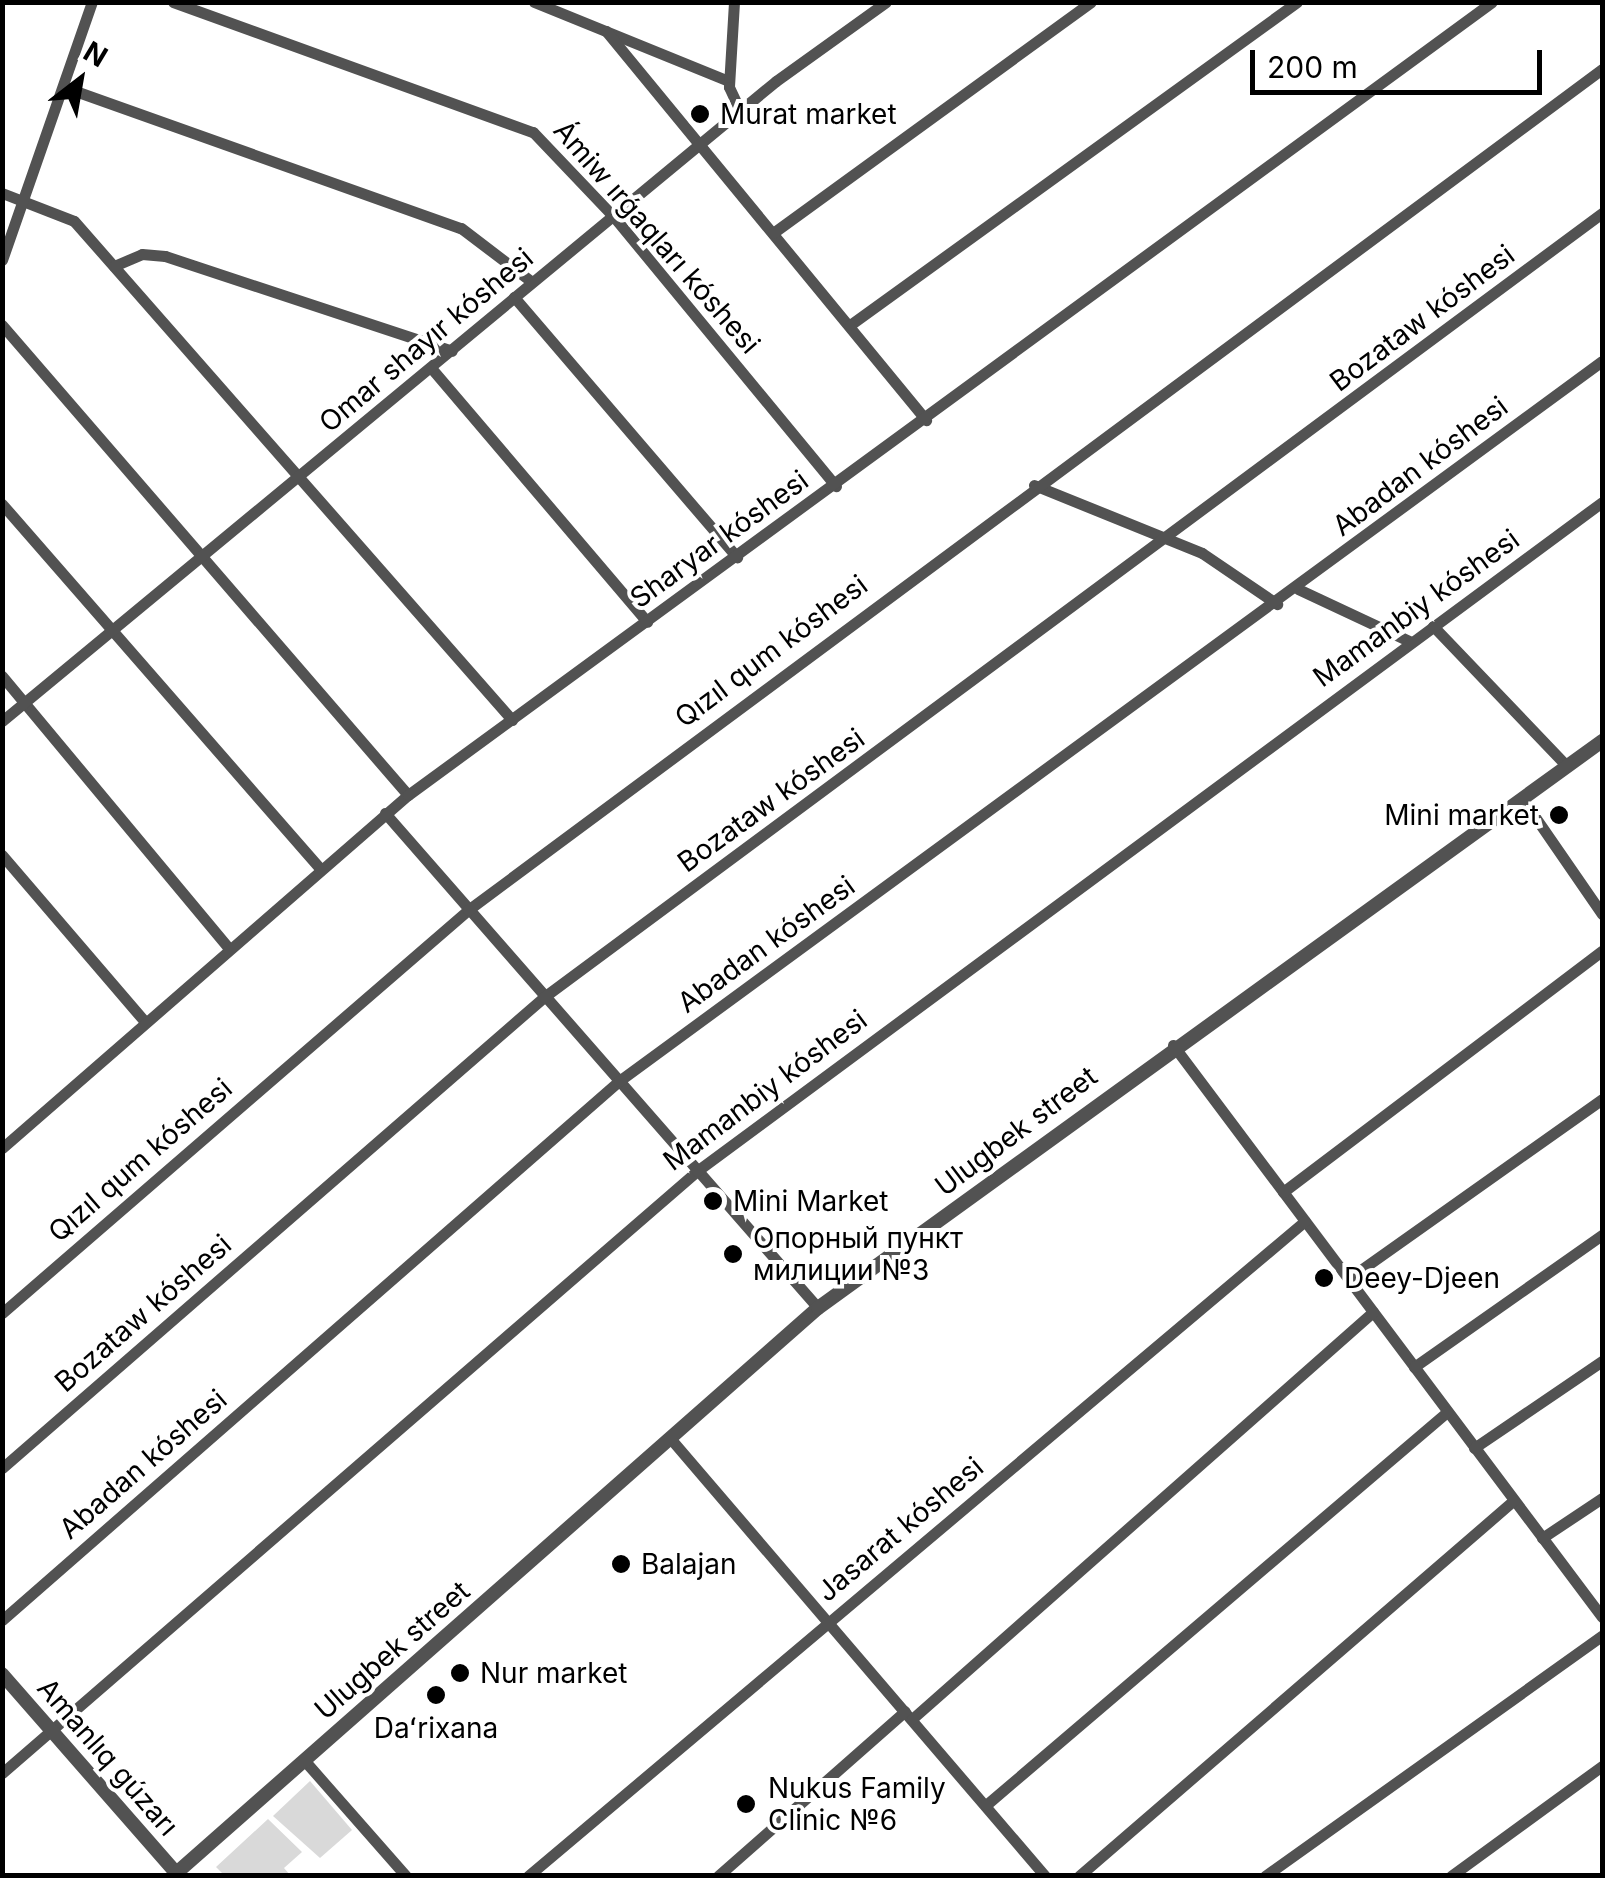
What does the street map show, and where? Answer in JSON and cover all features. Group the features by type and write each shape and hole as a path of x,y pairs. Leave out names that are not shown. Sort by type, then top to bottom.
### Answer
{"street":[{"path":"2,260 92,2"},
{"name":"Ámiw ırǵaqları kóshesi","path":"172,2 533,132 614,216 836,486"},
{"path":"534,2 730,80"},
{"path":"573,18 578,2"},
{"path":"734,2 730,80 740,112"},
{"name":"Omar shayır kóshesi","path":"2,721 203,559 700,144 886,2"},
{"path":"773,233 1091,2"},
{"path":"850,325 1297,2"},
{"name":"Sharyar kóshesi","path":"2,1148 319,868 408,795 836,486 1492,2"},
{"path":"606,31 926,420"},
{"name":"Qızıl qum kóshesi","path":"2,1312 468,910 1034,484 1602,70"},
{"path":"64,87 461,228 532,282"},
{"path":"2,193 74,222 512,720"},
{"name":"Bozataw kóshesi","path":"2,1468 544,997 1170,538 1602,213"},
{"path":"114,266 142,254 165,256 452,351"},
{"path":"514,297 738,557"},
{"path":"2,324 408,795"},
{"name":"Abadan kóshesi","path":"2,1620 619,1082 1298,589 1602,361"},
{"path":"432,368 647,622"},
{"path":"1034,484 1170,538 1277,604"},
{"name":"Mamanbiy kóshesi","path":"2,1774 696,1171 1602,502"},
{"path":"2,504 319,868"},
{"path":"1298,589 1412,642"},
{"path":"1432,626 1566,766"},
{"path":"2,676 229,948"},
{"name":"Ulugbek street","path":"175,1874 818,1308 1173,1045 1602,741"},
{"path":"1522,798 1602,914"},
{"path":"385,813 818,1308"},
{"path":"2,856 144,1022"},
{"path":"1283,1192 1602,952"},
{"path":"1173,1045 1602,1617"},
{"path":"1348,1280 1602,1099"},
{"name":"Jasarat kóshesi","path":"528,1876 1305,1221"},
{"path":"1414,1367 1602,1235"},
{"path":"718,1876 1373,1312"},
{"path":"1474,1448 1602,1361"},
{"path":"986,1805 1448,1412"},
{"path":"670,1438 1045,1876"},
{"path":"1542,1538 1602,1498"},
{"path":"1078,1876 1513,1502"},
{"path":"1265,1876 1602,1636"},
{"name":"Amanlıq gúzarı","path":"2,1674 175,1874"},
{"path":"304,1760 406,1876"},
{"path":"1451,1876 1602,1766"}],"shaded area":[{"path":"310,1781 352,1830 320,1858 273,1816"},
{"path":"268,1819 302,1852 284,1868 290,1875 224,1875 216,1867"}],"place":[{"name":"Murat market","path":"700,114"},
{"name":"Mini market","path":"1559,815"},
{"name":"Mini Market","path":"713,1201"},
{"name":"Опорный пункт милиции №3","path":"733,1254"},
{"name":"Deey-Djeen","path":"1324,1278"},
{"name":"Balajan","path":"621,1564"},
{"name":"Nur market","path":"460,1673"},
{"name":"Daʻrixana","path":"436,1695"},
{"name":"Nukus Family Clinic №6","path":"746,1804"}]}
